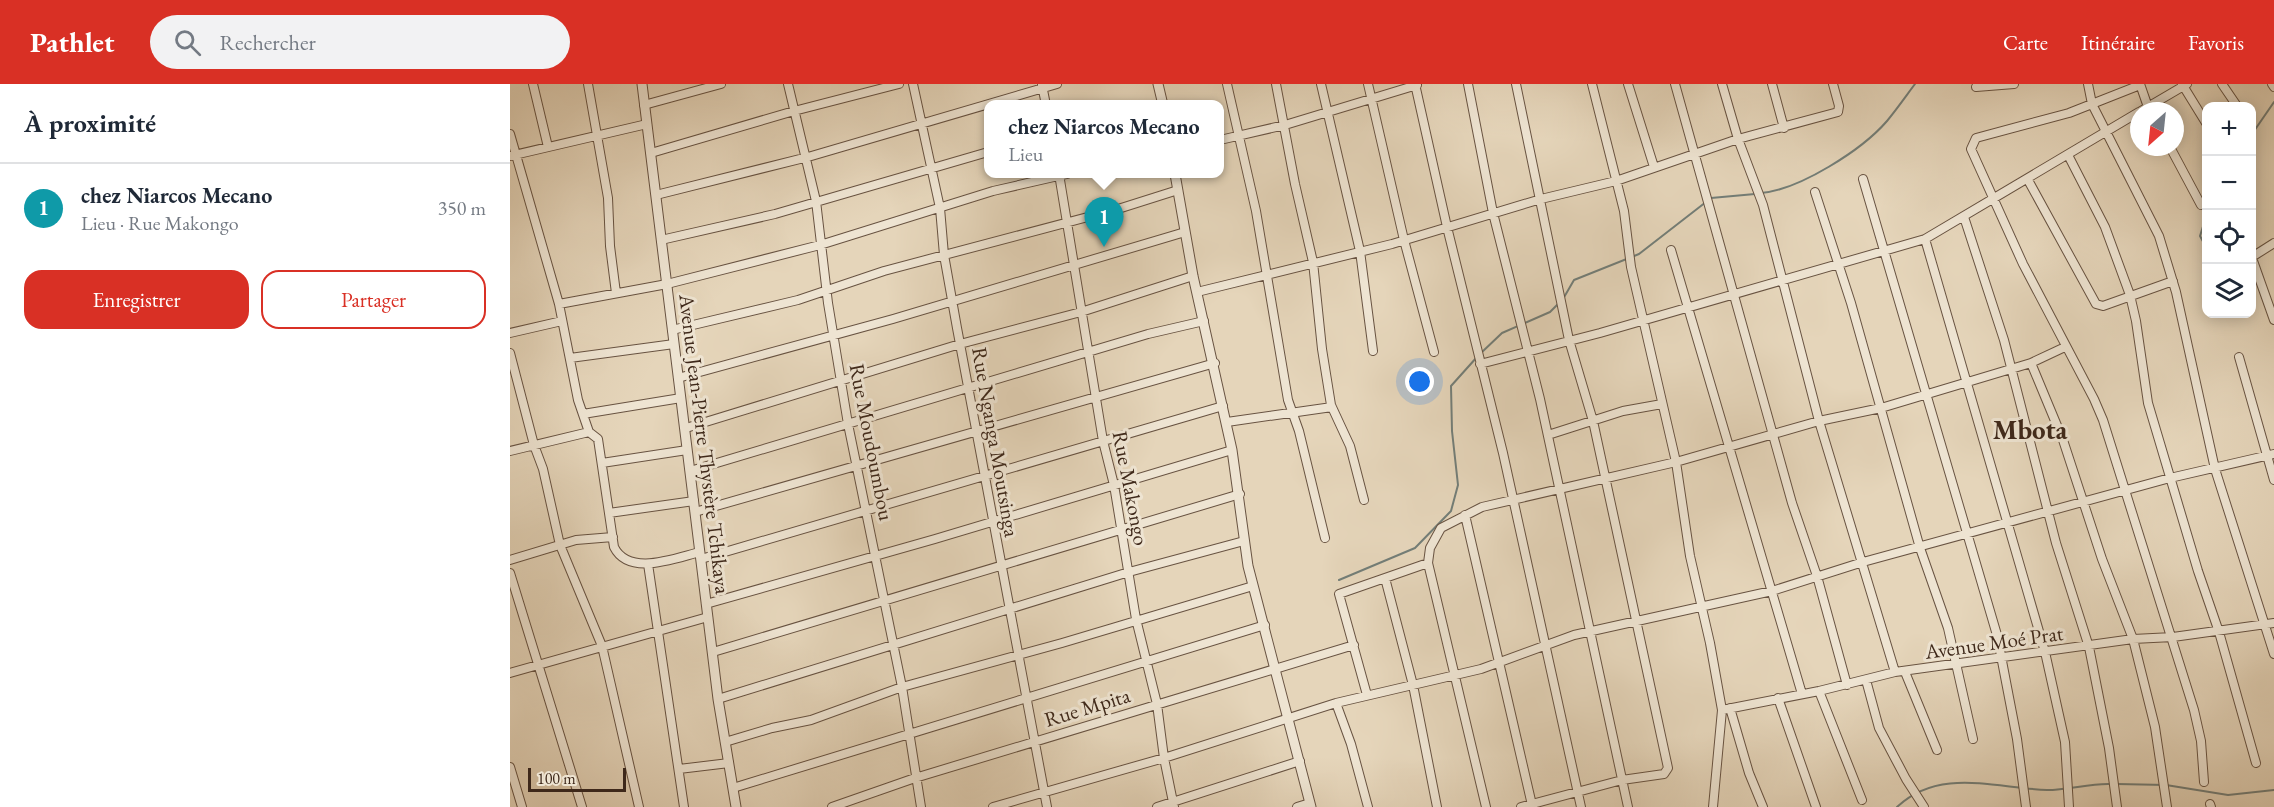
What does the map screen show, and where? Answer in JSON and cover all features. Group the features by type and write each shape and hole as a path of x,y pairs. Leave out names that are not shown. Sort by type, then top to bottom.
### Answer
{"street":[{"path":"533,84 548,147"},
{"path":"588,84 608,198 610,246 616,293"},
{"name":"Avenue Jean-Pierre Thystère Tchikaya","path":"642,84 718,699 736,807"},
{"path":"645,105 721,84"},
{"name":"Rue Moudoumbou","path":"788,84 808,158 816,201 826,290 848,424 902,687 921,807"},
{"path":"651,153 794,111 899,84"},
{"name":"Rue Nganga Moutsinga","path":"913,84 940,208 944,255 952,300 987,475 1000,567 1047,807"},
{"path":"997,100 1042,86 1057,84"},
{"path":"1158,84 1160,100"},
{"path":"1227,84 1267,273 1286,389 1325,538"},
{"path":"1276,84 1313,262 1322,349 1332,407 1350,446 1364,500"},
{"path":"1321,84 1360,251 1373,351"},
{"path":"1368,84 1404,240 1434,352"},
{"path":"1467,84 1493,213 1548,435 1628,807"},
{"path":"1516,84 1569,340 1593,420 1668,768 1665,774 1622,780 1521,807"},
{"path":"1592,84 1624,211 1631,267 1676,462 1690,555 1726,709 1763,807"},
{"path":"1628,84 1654,167"},
{"path":"1675,84 1775,434 1792,503 1817,576 1846,685"},
{"path":"1722,84 1738,139 1763,205 1819,421 1895,672"},
{"path":"1772,84 1784,128"},
{"path":"1197,292 1404,240 1541,199 1616,181 1738,139 1838,112 1839,106 1833,84"},
{"path":"1976,87 2014,84"},
{"path":"2088,84 2092,104 2159,236 2173,281 2215,470 2270,624 2274,654"},
{"path":"2222,84 2234,102"},
{"path":"1224,139 1285,125 1416,85 1447,227 1513,500 1581,807"},
{"path":"2143,102 2140,85 2092,104 1976,138 1971,149 2065,347 2094,399 2115,454 2124,491 2173,637 2199,731 2204,782"},
{"path":"2157,102 2184,85 2202,116"},
{"path":"656,195 808,158 984,104"},
{"path":"1480,364 1644,320 1734,292 1925,239 1994,201 2130,118"},
{"path":"513,155 647,124"},
{"path":"510,134 513,155 559,304 583,414 589,432 598,439 617,554 637,564 700,556 866,512 1223,406"},
{"path":"661,240 740,224 984,153"},
{"path":"2068,155 2105,227 2130,295 2148,403 2219,632 2256,763"},
{"path":"2175,156 2201,205"},
{"path":"559,304 667,284 820,245 993,191 1046,178"},
{"name":"Rue Makongo","path":"1062,178 1067,223 1103,441 1114,485 1136,619 1157,704 1164,758 1174,804"},
{"path":"1176,178 1193,276 1215,363 1227,423 1240,494 1244,541 1252,586 1265,625 1310,805 1297,807"},
{"path":"1863,179 1882,252 1927,394 2002,659 2026,807"},
{"path":"2028,180 2096,304 2103,306 2173,281"},
{"path":"672,330 745,314 944,255 1067,223 1178,190"},
{"path":"1815,192 1836,265 1851,303 1920,548 1948,628 1974,739"},
{"path":"1964,218 1984,272 2056,543 2089,647 2109,748 2117,807"},
{"path":"678,378 833,335 1074,262 1185,232"},
{"path":"1925,239 2045,652 2067,753 2069,807"},
{"path":"2256,254 2274,243"},
{"path":"1671,250 1802,694"},
{"path":"2254,264 2274,321"},
{"path":"686,428 960,344 1081,312 1193,276"},
{"path":"510,333 562,321"},
{"path":"690,471 1148,334 1204,321"},
{"path":"570,358 674,344"},
{"path":"1486,807 1457,676 1428,563 1430,548 1441,528 1482,507 1676,462 1819,421 1881,408 2031,363 2065,347"},
{"path":"510,353 534,445 543,469 560,546 603,646 639,807"},
{"path":"2239,357 2271,455 2274,480"},
{"path":"695,512 1215,363"},
{"path":"2031,363 2063,440 2082,502 2133,639 2155,727 2168,807"},
{"path":"583,414 681,398"},
{"path":"1548,435 1593,420 1662,404"},
{"path":"1227,423 1293,411 1314,411 1332,407"},
{"path":"510,451 589,432"},
{"path":"602,463 687,450"},
{"path":"706,604 1232,450"},
{"path":"993,807 1164,758 1336,703 1457,676 1591,631 1772,591 1863,562 2170,478 2215,470 2271,455"},
{"path":"713,652 1240,494"},
{"path":"609,513 694,501"},
{"path":"1465,515 1532,805"},
{"path":"510,560 576,540 613,537"},
{"path":"718,699 1129,572 1244,541"},
{"path":"1367,695 1339,594 1428,563"},
{"path":"648,564 684,807"},
{"path":"510,573 582,807"},
{"path":"1385,578 1413,685 1437,807"},
{"path":"725,742 772,728 811,720 902,687 1252,586"},
{"path":"510,674 708,617"},
{"name":"Avenue Moé Prat","path":"1726,709 1820,691 1895,672 2089,647 2133,639 2219,632 2270,624"},
{"path":"733,788 1265,625"},
{"name":"Rue Mpita","path":"832,807 915,778 1354,645"},
{"path":"1905,672 1937,750"},
{"path":"1866,680 1880,728 1906,779 1924,807"},
{"path":"1820,691 1862,800"},
{"path":"1778,698 1815,807"},
{"path":"1336,703 1351,744 1368,807"},
{"path":"1713,807 1726,709"},
{"path":"1157,807 1174,804 1300,761"},
{"path":"679,769 729,763"},
{"path":"510,767 522,807"}],"waterway":[{"path":"1761,193 1793,185 1846,156 1887,121 1915,84"},
{"path":"2256,128 2274,102"},
{"path":"1711,198 1755,194"},
{"path":"1563,299 1574,280 1639,254 1706,202"},
{"path":"2202,230 2200,236 2202,240"},
{"path":"1481,353 1502,333 1550,312 1559,303"},
{"path":"1339,580 1415,548 1451,511 1458,485 1452,431 1451,386 1477,357"},
{"path":"1897,807 1913,795 1931,787 1949,784 1988,784 2047,790 2111,784"},
{"path":"2117,784 2166,785 2228,795 2274,790"}],"place":[{"name":"chez Niarcos Mecano","path":"1104,247"}],"district":[{"name":"Mbota","path":"2030,429"}]}
